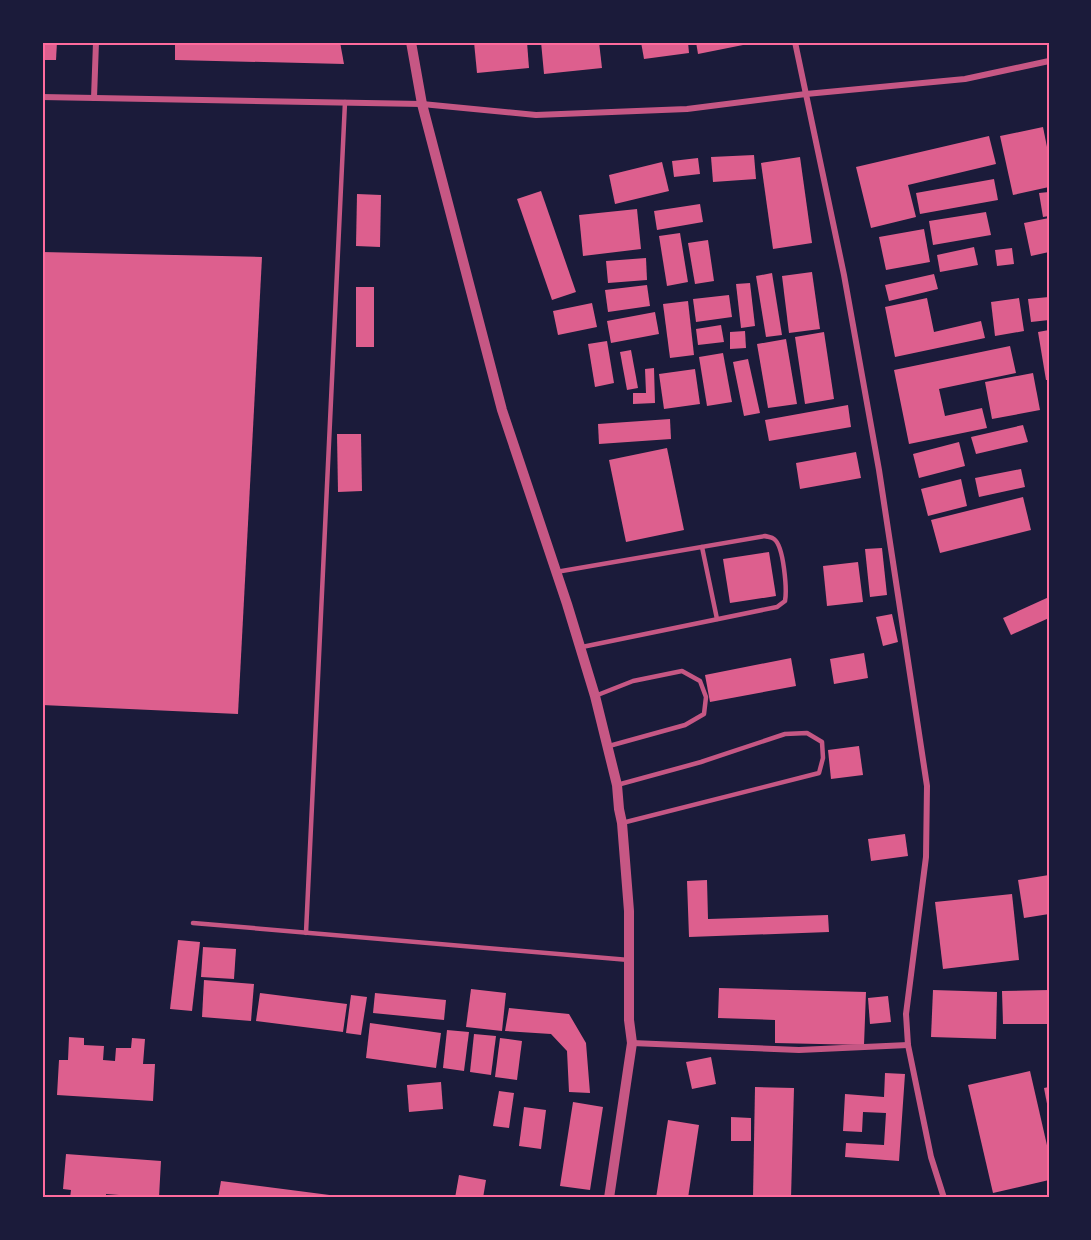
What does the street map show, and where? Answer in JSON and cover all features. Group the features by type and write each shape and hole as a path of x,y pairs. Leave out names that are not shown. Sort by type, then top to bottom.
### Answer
{"street":[{"path":"94,98 96,42"},
{"path":"411,42 422,104 502,410 580,647 617,785 629,911 629,1020 632,1043 609,1198"},
{"path":"795,42 844,275 879,470 927,786 926,857 906,1014 908,1045 931,1157 944,1198"},
{"path":"42,97 422,104 536,115 687,109 806,94 965,79 1049,61"},
{"path":"632,1043 799,1050 908,1045"}],"lane":[{"path":"306,933 345,102"},
{"path":"556,572 765,536 774,539 780,547 787,592 785,601 777,607 580,647"},
{"path":"702,547 717,619"},
{"path":"595,696 633,681 682,671 700,681 706,698 704,714 685,724 607,746"},
{"path":"617,785 701,762 785,734 807,733 822,742 824,758 819,773 622,823"},
{"path":"193,923 629,960"}],"building":[{"path":"42,42 57,42 56,60 42,60"},
{"path":"175,42 340,42 344,64 175,60"},
{"path":"474,42 527,42 529,68 477,73"},
{"path":"541,42 599,42 602,68 544,74"},
{"path":"641,42 688,42 689,53 644,59"},
{"path":"696,42 753,42 753,43 698,54"},
{"path":"1043,127 1049,157 1049,187 1013,195 1000,136"},
{"path":"989,136 996,164 908,185 916,217 871,228 856,167"},
{"path":"754,155 756,179 713,182 711,157"},
{"path":"800,157 812,243 773,249 761,163"},
{"path":"698,158 700,174 674,177 672,161"},
{"path":"662,162 669,191 615,204 609,175"},
{"path":"994,179 998,200 920,214 916,193"},
{"path":"541,191 576,292 552,300 517,199"},
{"path":"1049,192 1049,216 1043,217 1039,193"},
{"path":"357,194 381,195 380,247 356,246"},
{"path":"700,204 703,222 657,230 654,211"},
{"path":"637,209 641,249 583,256 579,215"},
{"path":"986,212 991,235 933,245 929,221"},
{"path":"1049,218 1049,252 1031,256 1024,223"},
{"path":"924,229 930,262 886,270 879,237"},
{"path":"680,233 688,282 667,286 659,236"},
{"path":"708,240 714,281 695,284 688,243"},
{"path":"974,247 978,265 940,272 937,255"},
{"path":"1012,248 1014,264 997,266 995,250"},
{"path":"42,252 262,257 238,714 42,705"},
{"path":"646,258 647,280 608,283 606,261"},
{"path":"812,272 820,329 789,333 782,276"},
{"path":"772,273 782,335 766,337 756,276"},
{"path":"934,274 938,289 889,301 885,285"},
{"path":"750,283 755,326 741,328 736,284"},
{"path":"647,285 650,306 608,312 605,290"},
{"path":"356,287 374,287 374,347 356,347"},
{"path":"729,295 732,317 696,322 693,299"},
{"path":"1049,297 1049,320 1031,322 1028,299"},
{"path":"927,298 934,332 981,321 985,338 895,357 885,307"},
{"path":"1019,298 1024,331 995,336 991,302"},
{"path":"688,301 694,355 670,358 663,304"},
{"path":"592,303 597,327 558,335 553,311"},
{"path":"655,312 659,334 611,343 607,321"},
{"path":"721,325 724,342 698,345 696,329"},
{"path":"1049,330 1049,380 1046,380 1038,332"},
{"path":"745,331 746,348 730,349 730,332"},
{"path":"824,332 834,399 805,404 795,337"},
{"path":"786,339 797,404 768,408 757,344"},
{"path":"607,341 614,383 595,387 588,344"},
{"path":"1010,346 1016,373 939,389 945,416 982,408 987,428 909,444 894,370"},
{"path":"631,350 638,388 627,390 620,352"},
{"path":"723,353 732,402 707,406 699,357"},
{"path":"748,359 760,413 744,416 733,362"},
{"path":"654,368 655,403 633,404 633,393 646,393 645,369"},
{"path":"695,369 700,404 664,409 659,374"},
{"path":"1033,373 1040,410 992,419 985,382"},
{"path":"848,405 851,427 769,441 765,420"},
{"path":"670,419 671,439 599,444 598,424"},
{"path":"1023,425 1028,442 976,454 971,437"},
{"path":"337,434 361,434 362,491 338,492"},
{"path":"959,442 965,466 919,478 913,454"},
{"path":"667,448 684,530 626,542 609,460"},
{"path":"856,452 861,478 800,489 796,463"},
{"path":"1021,469 1025,487 979,497 975,478"},
{"path":"961,479 967,506 928,516 921,489"},
{"path":"1023,497 1031,530 940,553 931,520"},
{"path":"882,548 887,595 870,597 865,549"},
{"path":"769,552 776,596 730,603 723,559"},
{"path":"858,562 863,602 827,606 823,566"},
{"path":"1049,597 1049,618 1011,635 1003,618"},
{"path":"892,614 898,642 883,646 876,617"},
{"path":"864,653 868,678 834,684 830,659"},
{"path":"791,658 796,686 710,702 705,675"},
{"path":"859,746 863,775 831,779 828,750"},
{"path":"905,834 908,856 871,861 868,839"},
{"path":"1049,875 1049,914 1024,918 1018,880"},
{"path":"707,880 708,919 828,915 829,932 689,937 687,881"},
{"path":"1012,894 1019,960 943,969 935,902"},
{"path":"178,940 200,942 192,1011 170,1009"},
{"path":"203,947 236,949 234,979 201,977"},
{"path":"204,980 254,984 251,1021 202,1017"},
{"path":"719,988 866,992 864,1045 775,1043 775,1020 718,1018"},
{"path":"471,989 506,993 502,1031 466,1027"},
{"path":"933,990 997,992 996,1039 931,1037"},
{"path":"1049,990 1049,1024 1003,1024 1002,991"},
{"path":"260,993 347,1004 343,1032 256,1021"},
{"path":"375,993 446,1000 444,1020 373,1013"},
{"path":"351,995 367,997 361,1035 346,1033"},
{"path":"888,996 891,1022 870,1024 868,998"},
{"path":"509,1008 569,1014 586,1043 590,1093 569,1092 567,1051 551,1034 505,1031"},
{"path":"370,1023 441,1033 436,1068 366,1058"},
{"path":"447,1030 469,1032 464,1071 443,1068"},
{"path":"474,1034 496,1036 491,1075 470,1072"},
{"path":"69,1037 84,1038 84,1045 104,1046 103,1060 115,1061 116,1048 131,1048 132,1038 145,1039 143,1064 155,1064 153,1101 57,1095 59,1060 68,1060"},
{"path":"500,1038 522,1041 517,1080 495,1077"},
{"path":"711,1057 716,1084 692,1089 686,1062"},
{"path":"1030,1071 1049,1154 1049,1180 993,1193 968,1085"},
{"path":"885,1073 905,1074 899,1161 845,1157 846,1143 884,1145 886,1113 863,1112 862,1132 843,1131 845,1094 884,1097"},
{"path":"441,1082 443,1109 409,1112 407,1085"},
{"path":"755,1087 794,1088 791,1198 753,1198"},
{"path":"1049,1087 1049,1109 1048,1109 1044,1088"},
{"path":"499,1091 514,1093 509,1128 493,1126"},
{"path":"573,1102 603,1107 590,1190 560,1186"},
{"path":"524,1107 546,1110 541,1149 519,1146"},
{"path":"731,1117 751,1118 751,1141 731,1141"},
{"path":"668,1120 699,1125 688,1198 656,1198"},
{"path":"66,1154 161,1161 159,1197 119,1198 119,1195 106,1194 106,1198 70,1198 71,1190 63,1189"},
{"path":"459,1175 486,1180 483,1198 455,1198"},
{"path":"221,1181 345,1197 345,1198 218,1198"}]}
